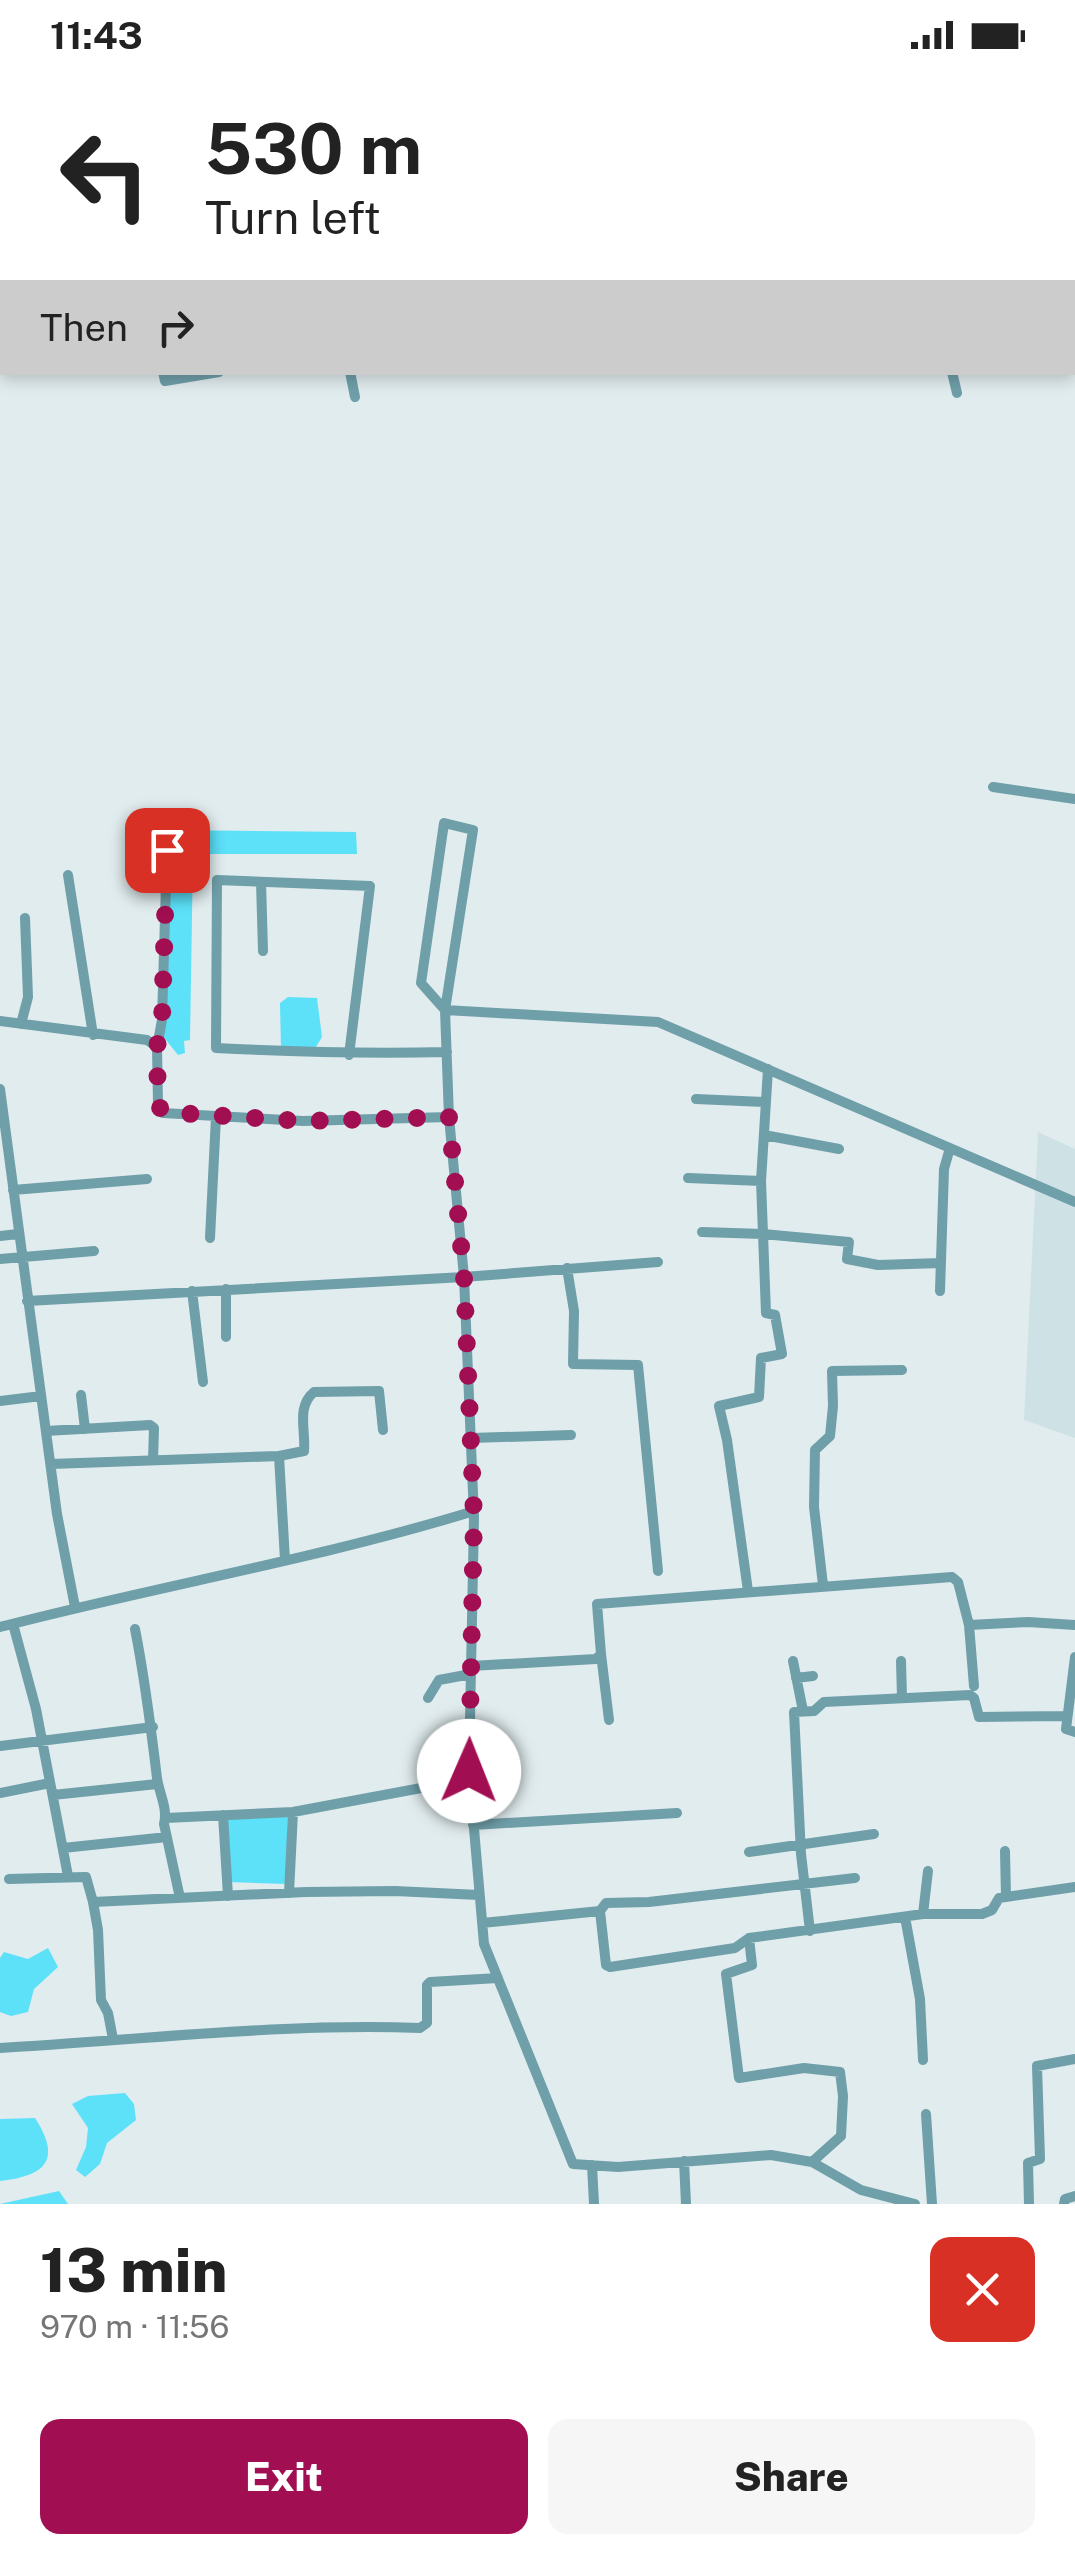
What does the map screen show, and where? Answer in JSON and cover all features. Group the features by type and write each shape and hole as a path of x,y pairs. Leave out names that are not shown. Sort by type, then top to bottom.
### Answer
{"street":[{"path":"0,72 0,91"},
{"path":"164,375 165,381 202,375"},
{"path":"351,375 355,397"},
{"path":"953,375 956,393"},
{"path":"993,787 1075,799"},
{"path":"915,2204 861,2190 812,2162 770,2155 618,2168 573,2164 484,1944 470,1779 474,1512 471,1438 464,1277 446,1052 446,1010 473,830 444,824 421,983 446,1010 658,1022 1075,1202"},
{"path":"167,850 162,1020 157,1047 158,1105 163,1112 303,1121 449,1117"},
{"path":"68,875 93,1035"},
{"path":"349,1054 370,886 217,880 216,1048 349,1054 446,1052"},
{"path":"261,882 263,951"},
{"path":"21,1024 28,980 26,918"},
{"path":"0,1021 147,1040 157,1047"},
{"path":"748,1592 719,1406 759,1397 761,1358 782,1354 778,1321 766,1313 762,1181 768,1069"},
{"path":"0,1090 27,1301 75,1607"},
{"path":"696,1100 766,1102"},
{"path":"210,1238 216,1117"},
{"path":"764,1135 839,1149"},
{"path":"940,1291 944,1169 950,1148"},
{"path":"688,1178 762,1181"},
{"path":"14,1190 148,1179"},
{"path":"702,1232 849,1242 847,1259 878,1265 941,1263"},
{"path":"0,1236 18,1234"},
{"path":"0,1259 94,1251"},
{"path":"27,1301 464,1277 658,1262"},
{"path":"567,1268 574,1311 573,1364 638,1365 658,1571"},
{"path":"226,1289 226,1337"},
{"path":"192,1292 203,1382"},
{"path":"823,1585 814,1507 815,1450 830,1436 834,1406 832,1371 902,1370"},
{"path":"51,1464 279,1456 304,1450 302,1414 308,1395 314,1392 379,1391 383,1430"},
{"path":"81,1395 84,1429"},
{"path":"0,1401 41,1396"},
{"path":"46,1431 150,1425 154,1428 153,1460"},
{"path":"471,1438 571,1435"},
{"path":"279,1456 285,1560"},
{"path":"0,1627 378,1540 474,1512"},
{"path":"609,1720 597,1604 952,1577 958,1582 969,1625 974,1686"},
{"path":"13,1624 42,1740 68,1876"},
{"path":"969,1625 1075,1625"},
{"path":"134,1629 152,1727 157,1784 180,1898"},
{"path":"428,1698 439,1680 471,1670 581,1662 601,1654"},
{"path":"1075,1657 1066,1729 1075,1732"},
{"path":"792,1661 803,1711"},
{"path":"901,1661 902,1698"},
{"path":"796,1678 814,1676"},
{"path":"810,1931 794,1712 818,1710 824,1702 970,1695 979,1717 1068,1716"},
{"path":"0,1746 152,1727"},
{"path":"166,1818 292,1812 470,1779"},
{"path":"0,1794 157,1784"},
{"path":"289,1893 292,1812"},
{"path":"473,1825 677,1813"},
{"path":"223,1815 228,1896"},
{"path":"749,1852 874,1834"},
{"path":"62,1848 167,1837"},
{"path":"1004,1851 1006,1897"},
{"path":"924,1914 928,1871"},
{"path":"9,1879 86,1877 98,1930 101,2000 114,2039"},
{"path":"855,1878 649,1902 606,1903 600,1911 606,1966 735,1948 750,1938 924,1914 982,1914 992,1910 999,1898 1075,1887"},
{"path":"93,1902 395,1891 479,1895"},
{"path":"482,1923 600,1911"},
{"path":"905,1917 920,1999 923,2060"},
{"path":"750,1938 752,1964 726,1974 739,2078 804,2068 840,2072 841,2136 812,2162"},
{"path":"0,2048 273,2028 420,2028 427,2024 430,1982 498,1978"},
{"path":"1029,2204 1028,2163 1040,2159 1038,2066 1075,2059"},
{"path":"926,2114 932,2204"},
{"path":"684,2162 686,2204"},
{"path":"592,2165 594,2204"},
{"path":"861,2190 861,2204"},
{"path":"1064,2204 1065,2199 1075,2196"}],"shaded area":[{"path":"1038,1132 1075,1149 1075,1438 1024,1420"}],"water":[{"path":"356,832 357,854 193,854 190,1040 184,1041 185,1053 178,1055 162,1035 168,833"},
{"path":"288,997 317,998 322,1037 314,1050 281,1048 280,1003"},
{"path":"288,1813 286,1884 228,1882 225,1815"},
{"path":"48,1948 58,1967 34,1989 28,2012 11,2016 0,2012 0,1958 4,1952 28,1959"},
{"path":"125,2093 134,2104 136,2120 107,2143 100,2164 85,2177 76,2170 86,2147 88,2128 72,2104 88,2096"},
{"path":"35,2118 48,2145 44,2164 28,2175 0,2181 0,2119"},
{"path":"59,2191 68,2204 0,2204"}],"route":[{"path":"167,850 162,1020 157,1047 158,1105 163,1112 303,1121 449,1117 464,1277 474,1517 469,1771"}]}
